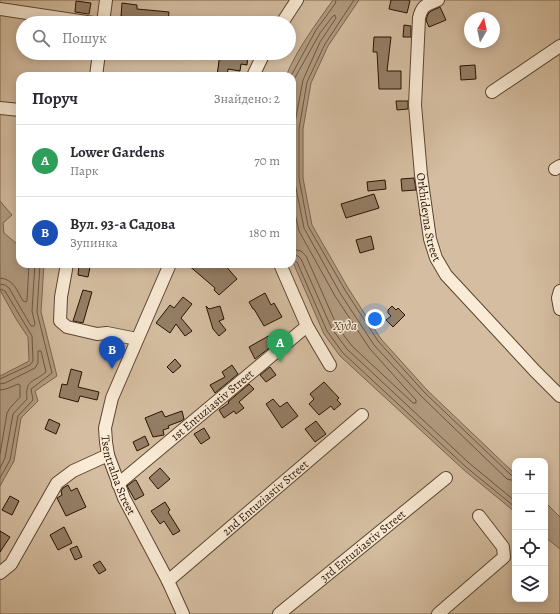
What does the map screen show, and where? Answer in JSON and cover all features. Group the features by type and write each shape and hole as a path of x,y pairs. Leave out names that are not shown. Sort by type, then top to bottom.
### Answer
{"street":[{"path":"104,16 106,0"},
{"path":"287,16 297,0"},
{"name":"Orkhideyna Street","path":"438,0 424,5 420,11 415,105 420,175 430,239 436,258 446,275 535,372 560,396"},
{"path":"0,9 46,16"},
{"path":"492,92 560,46"},
{"path":"97,72 98,60"},
{"path":"255,72 261,60"},
{"path":"0,108 16,110"},
{"path":"66,268 61,298 60,321 67,327 98,334 107,333 137,339"},
{"name":"Tsentralna Street","path":"168,268 112,398 105,428 108,455 118,484 184,614"},
{"path":"282,268 307,326 330,365"},
{"path":"560,291 558,298 560,309"},
{"name":"1st Entuziastiv Street","path":"118,484 307,326"},
{"name":"2nd Entuziastiv Street","path":"168,581 362,415"},
{"path":"0,573 11,564 57,483 74,471 108,455"},
{"name":"3rd Entuziastiv Street","path":"279,614 446,478"},
{"path":"438,614 504,557 503,547 479,516"}],"shaded area":[{"path":"0,0 560,0 560,614 0,614"}],"water":[{"name":"Худа","path":"333,0 359,0 328,46 311,83 303,129 303,178 312,225 348,288 381,339 427,390 512,471 512,510 464,470 340,356 324,334 295,268 296,72 288,72 293,60 296,60 296,55"},
{"path":"0,201 12,215 3,223 4,233 16,243 16,268 44,268 41,312 57,376 35,391 38,401 21,418 14,461 0,486 0,376 29,361 28,337 0,290"},
{"path":"548,505 560,517 560,549 548,539"}],"building":[{"path":"391,0 410,1 407,13 389,9"},
{"path":"76,1 91,3 89,14 75,12"},
{"path":"122,3 137,5 137,9 169,12 169,16 121,16"},
{"path":"440,7 446,20 429,27 426,20 428,14"},
{"path":"404,25 411,26 411,37 403,37"},
{"path":"374,37 391,37 387,71 401,71 401,89 379,89 377,52 373,52"},
{"path":"219,60 247,60 247,65 241,64 240,71 228,69 228,72 218,72"},
{"path":"475,65 476,79 461,80 460,66"},
{"path":"396,101 408,101 408,109 397,110"},
{"path":"414,178 416,190 402,191 401,179"},
{"path":"385,180 386,189 368,191 367,182"},
{"path":"374,194 379,208 346,218 341,204"},
{"path":"371,236 374,249 360,253 356,240"},
{"path":"79,268 90,268 88,277 78,275"},
{"path":"192,268 227,268 237,279 219,295 214,290 215,288"},
{"path":"83,290 92,292 83,323 73,321"},
{"path":"265,293 271,305 274,303 282,317 264,326 249,302"},
{"path":"183,297 192,304 181,318 192,331 185,336 176,324 170,333 156,323 170,305 174,308"},
{"path":"206,306 209,309 220,306 224,319 219,321 226,330 219,336 213,329"},
{"path":"392,306 396,310 398,308 405,315 393,327 386,320 391,316 388,313 388,310"},
{"path":"272,334 277,342 255,359 249,347"},
{"path":"175,359 181,366 173,373 167,367"},
{"path":"232,365 238,374 215,393 210,385 225,377 222,372"},
{"path":"270,367 276,375 266,382 260,375"},
{"path":"71,369 82,372 78,387 99,392 97,400 80,396 78,402 59,397 62,384 67,385"},
{"path":"324,382 339,398 337,400 341,404 334,410 331,406 319,415 309,404 314,399 310,394"},
{"path":"249,384 254,389 239,402 244,408 236,414 234,411 224,418 219,410 229,403 228,402"},
{"path":"273,399 280,407 287,402 298,416 282,428 266,404"},
{"path":"162,411 165,417 182,411 184,419 168,426 169,428 163,430 164,435 153,437 145,418"},
{"path":"49,419 60,424 56,434 45,429"},
{"path":"316,421 326,434 315,442 305,429"},
{"path":"204,428 210,438 201,444 194,434"},
{"path":"145,436 149,445 137,451 133,442"},
{"path":"160,468 170,479 158,489 149,478"},
{"path":"135,480 144,495 135,500 127,486"},
{"path":"68,485 71,491 77,488 86,507 66,516 57,498 62,495 61,491 63,488"},
{"path":"10,496 19,501 12,515 2,510"},
{"path":"165,502 170,510 168,512 180,531 173,535 164,521 160,524 151,511"},
{"path":"64,527 72,543 58,550 50,535"},
{"path":"0,531 10,537 0,552"},
{"path":"77,546 82,557 75,560 70,549"},
{"path":"100,561 106,570 99,574 93,565"}],"place":[{"name":"Lower Gardens","path":"280,362"},
{"name":"Вул. 93-а Садова","path":"112,369"}]}
